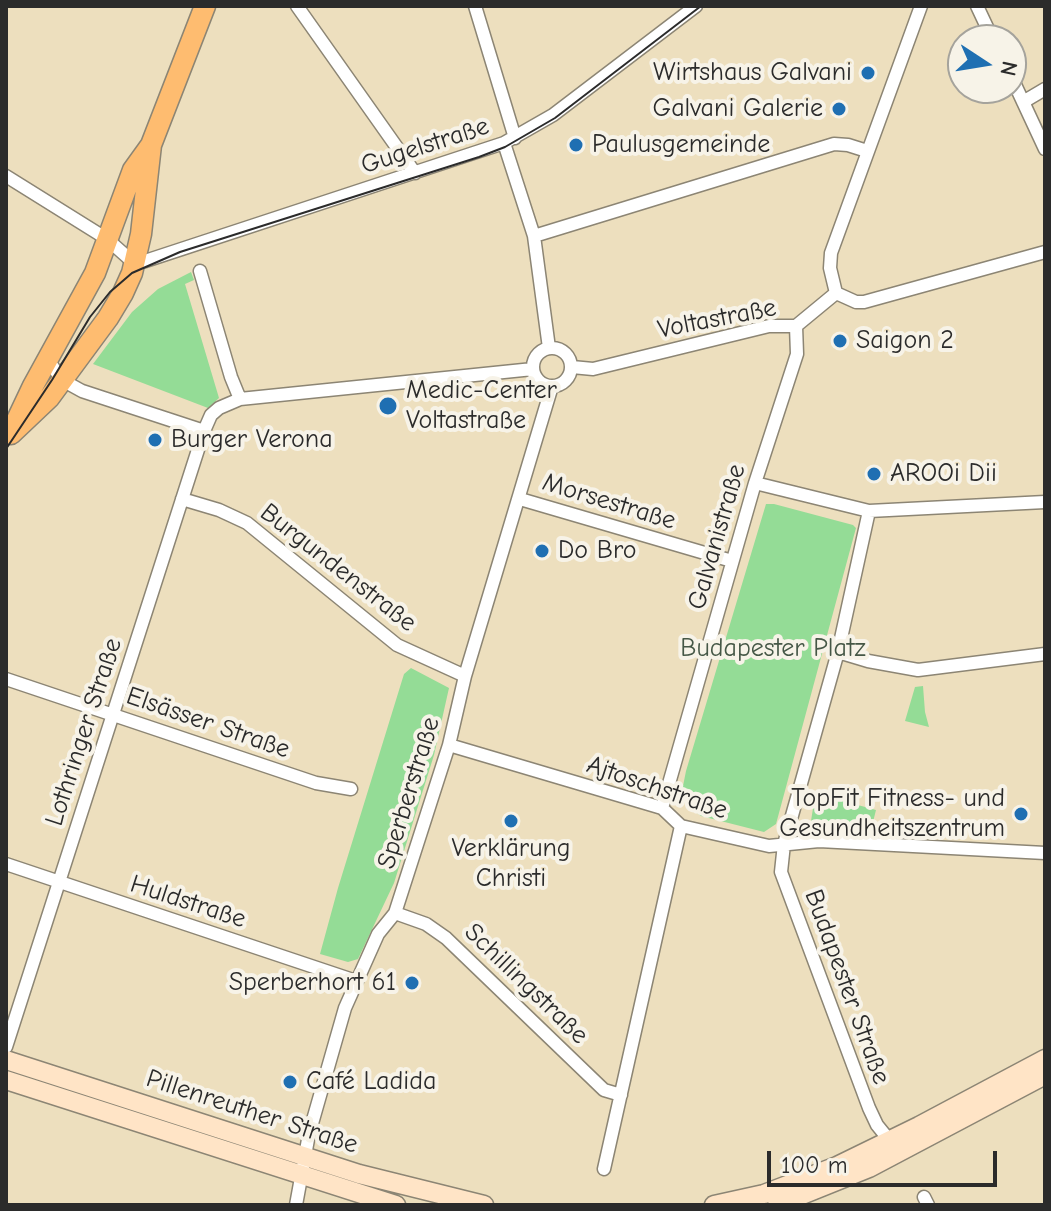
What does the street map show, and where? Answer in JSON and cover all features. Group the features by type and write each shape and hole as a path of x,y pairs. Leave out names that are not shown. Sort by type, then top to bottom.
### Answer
{"main road":[{"path":"8,438 33,386 89,287 133,170 151,145 205,6"},
{"path":"8,438 49,398 114,310 123,293 134,263 146,202 151,145"},
{"path":"714,1205 784,1187 837,1166 1045,1059"},
{"name":"Pillenreuther Straße","path":"6,1060 305,1157 404,1187 484,1205"},
{"path":"777,1205 869,1168 1045,1075"},
{"name":"Pillenreuther Straße","path":"6,1080 396,1205"}],"street":[{"path":"297,6 415,173"},
{"path":"475,6 534,236 549,348"},
{"name":"Gugelstraße","path":"134,263 510,141 553,115 696,6"},
{"path":"921,6 831,253 830,268 836,293 856,302 864,302 1045,252"},
{"path":"1027,100 1045,89"},
{"path":"1024,104 1045,149"},
{"path":"534,236 834,144 867,151"},
{"path":"6,176 107,239 134,263"},
{"path":"200,271 240,399"},
{"name":"Voltastraße","path":"572,367 593,369 769,326 796,326 836,293"},
{"name":"Galvanistraße","path":"662,808 755,483 797,354 796,326"},
{"path":"549,348 563,351 572,367 569,377 560,385 552,386 537,379 533,369 539,353 549,348"},
{"path":"48,360 62,380 82,391 204,431 211,415 240,399 533,369"},
{"name":"Sperberstraße","path":"296,1205 309,1134 341,1022 378,934 395,913 449,745 465,676 552,386"},
{"name":"Lothringer Straße","path":"6,1047 204,431"},
{"path":"755,483 869,511 1045,502"},
{"name":"Burgundenstraße","path":"182,499 219,510 247,523 397,645 465,676"},
{"name":"Morsestraße","path":"520,499 732,561"},
{"path":"784,844 838,652 869,511"},
{"path":"838,652 918,670 1045,654"},
{"name":"Elsässer Straße","path":"6,679 302,779 351,789"},
{"name":"Ajtoschstraße","path":"449,745 662,808 681,826 769,846 819,841 1045,853"},
{"path":"604,1169 681,826"},
{"name":"Budapester Straße","path":"784,844 781,872 869,1108 890,1141"},
{"name":"Huldstraße","path":"6,864 356,981"},
{"name":"Schillingstraße","path":"395,913 426,924 446,938 604,1090 621,1095"}],"green space":[{"path":"191,272 194,280 185,284 219,398 208,408 93,364 132,312 158,289"},
{"name":"Budapester Platz","path":"766,504 856,528 776,824 764,832 701,816 688,806 682,791"},
{"path":"411,668 449,688 434,755 394,883 358,959 348,962 320,954 404,674"},
{"path":"923,686 929,727 905,721 915,687"},
{"path":"838,790 849,792 847,802 876,810 872,826 811,821 814,802 833,807"}],"tram line":[{"path":"6,449 90,317 110,292 132,273 180,252 505,147 555,118 701,6"}],"place":[{"name":"Wirtshaus Galvani","path":"868,73"},
{"name":"Galvani Galerie","path":"839,109"},
{"name":"Paulusgemeinde","path":"576,145"},
{"name":"Saigon 2","path":"840,341"},
{"name":"Medic-Center Voltastraße","path":"388,406"},
{"name":"Burger Verona","path":"155,440"},
{"name":"AROOi Dii","path":"874,474"},
{"name":"Do Bro","path":"542,551"},
{"name":"TopFit Fitness- und Gesundheitszentrum","path":"1021,814"},
{"name":"Verklärung Christi","path":"511,821"},
{"name":"Sperberhort 61","path":"412,983"},
{"name":"Café Ladida","path":"290,1082"}]}
